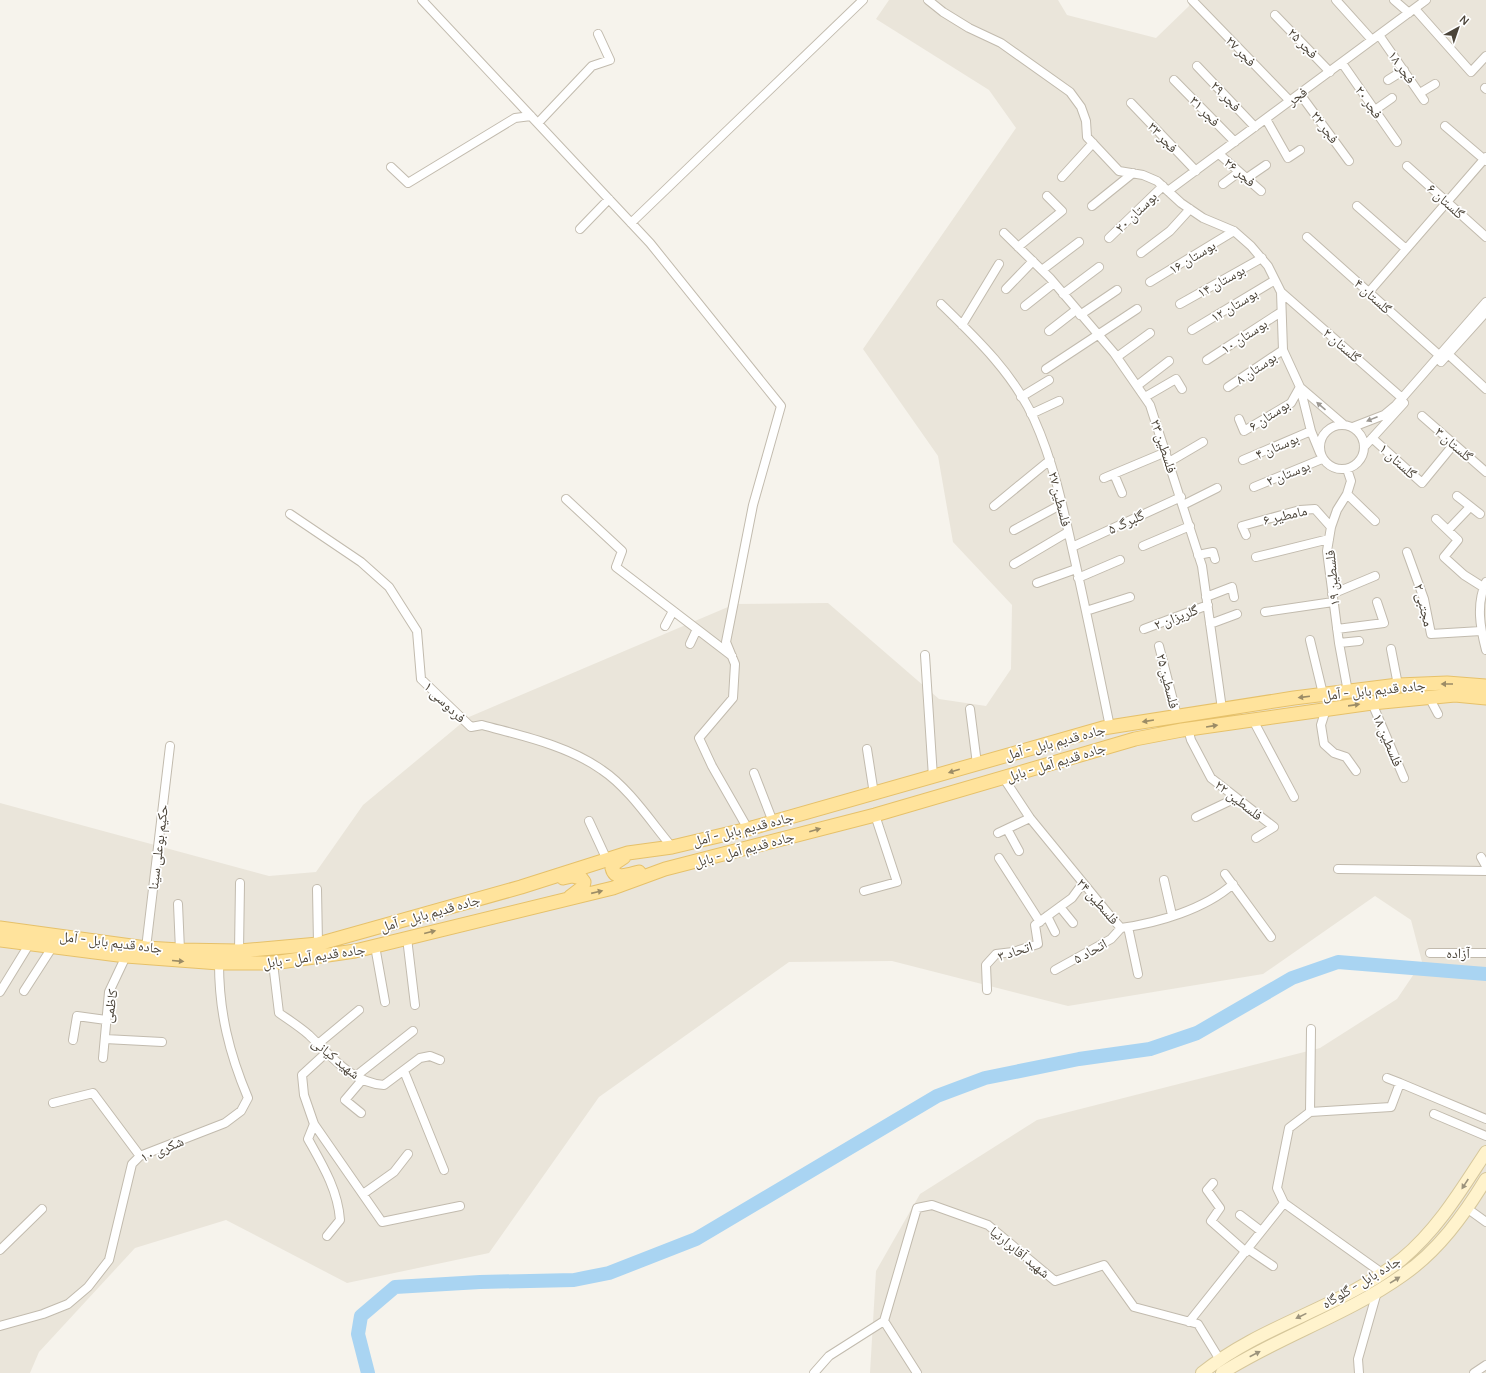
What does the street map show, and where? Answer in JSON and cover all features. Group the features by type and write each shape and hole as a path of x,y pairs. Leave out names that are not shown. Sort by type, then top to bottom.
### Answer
{"main road":[{"name":"جاده قدیم بابل - آمل","path":"0,928 146,948 180,950 239,951 318,944 521,887 628,853 672,847 748,829 1110,727 1323,694 1398,685 1447,683 1486,686"},
{"name":"جاده قدیم آمل - بابل","path":"0,940 126,956 219,963 273,964 375,946 613,888 665,869 875,815 1135,739 1372,703 1455,695 1486,698"},
{"path":"628,853 615,863 612,868 616,875 624,876 641,871 665,869"},
{"path":"521,887 572,876 581,878 584,882 583,887 566,899"},
{"name":"جاده بابل - گلوگاه","path":"1202,1373 1220,1360 1287,1323 1339,1298 1382,1273 1401,1259 1431,1231 1446,1212 1486,1152"},
{"path":"1222,1373 1291,1335 1343,1311 1404,1275 1446,1236 1468,1208 1486,1179"}],"street":[{"path":"631,223 863,0"},
{"path":"928,0 943,12 969,28 1001,43 1070,92 1081,107 1086,121 1087,137 1119,172 1143,175 1166,189 1203,218 1234,231 1262,258 1281,292 1283,350 1300,387 1311,431 1321,456 1333,468 1347,469 1358,463 1361,459 1364,447 1448,354 1486,302"},
{"name":"فجر ۲۷","path":"1192,0 1290,101"},
{"path":"1336,0 1372,40"},
{"path":"1394,0 1412,11 1472,72 1486,56"},
{"name":"فجر","path":"1166,189 1196,171 1426,0"},
{"path":"425,1 631,223 698,301 782,406 753,505 726,642 735,664 733,698 699,738 712,766 748,829"},
{"name":"فجر ۲۵","path":"1275,15 1330,72"},
{"path":"538,123 592,66 610,60 598,34"},
{"name":"فجر ۱۸","path":"1379,35 1422,96 1435,84"},
{"name":"فجر ۲۰","path":"1342,63 1397,142"},
{"name":"فجر ۲۹","path":"1197,66 1255,127"},
{"path":"1388,80 1404,70"},
{"name":"فجر ۳۱","path":"1174,80 1235,142"},
{"name":"فجر ۲۲","path":"1300,94 1349,161"},
{"path":"1375,110 1392,98"},
{"name":"فجر ۳۳","path":"1132,103 1196,171"},
{"path":"391,167 408,183 515,118 531,116"},
{"path":"1266,119 1288,158 1300,150"},
{"path":"1369,292 1485,159 1445,126"},
{"path":"1062,177 1093,143"},
{"name":"فجر ۲۶","path":"1219,154 1260,190"},
{"path":"1247,178 1266,165"},
{"name":"گلستان ۶","path":"1407,166 1486,237"},
{"path":"1223,184 1239,172"},
{"path":"1092,206 1133,173"},
{"name":"بوستان ۲۰","path":"1109,238 1166,189"},
{"path":"1018,247 1062,211 1047,196"},
{"path":"580,229 609,200"},
{"path":"1357,206 1406,249"},
{"path":"1141,253 1170,231 1190,209"},
{"name":"بوستان ۱۶","path":"1150,282 1234,231"},
{"name":"فلسطین ۲۳","path":"1004,232 1054,283 1117,357 1138,385 1150,405 1182,501 1198,555 1207,601 1222,709"},
{"name":"گلستان ۴","path":"1307,237 1440,356"},
{"path":"1042,270 1079,242"},
{"name":"بوستان ۱۴","path":"1180,304 1262,258"},
{"path":"1006,289 1033,261"},
{"path":"962,325 999,264"},
{"path":"1063,294 1098,267"},
{"name":"بوستان ۱۲","path":"1192,330 1275,280"},
{"path":"1025,306 1054,283"},
{"path":"1050,331 1117,290"},
{"name":"گلستان ۲","path":"1281,292 1402,398"},
{"name":"فلسطین ۲۷","path":"941,304 998,363 1009,377 1031,414 1050,460 1072,547 1110,727"},
{"path":"1046,369 1138,309"},
{"name":"بوستان ۱۰","path":"1207,360 1281,312"},
{"path":"1353,427 1384,415 1402,398 1440,356 1486,313"},
{"path":"1117,357 1150,333"},
{"name":"بوستان ۸","path":"1228,387 1283,350"},
{"path":"1448,354 1486,389"},
{"path":"1138,385 1169,361"},
{"path":"1145,397 1176,379 1182,389"},
{"path":"1021,397 1049,380"},
{"path":"1300,387 1343,424 1353,427 1361,436 1364,447"},
{"name":"بوستان ۶","path":"1239,419 1244,431 1291,403 1300,387"},
{"path":"1031,414 1059,400"},
{"name":"گلستان ۳","path":"1422,416 1454,444 1485,468"},
{"path":"1321,456 1319,446 1324,433 1329,428 1343,424"},
{"name":"بوستان ۴","path":"1243,460 1311,431"},
{"name":"گلستان ۱","path":"1372,438 1422,483 1454,444"},
{"path":"1169,462 1204,442"},
{"path":"1104,478 1166,452"},
{"name":"بوستان ۲","path":"1254,487 1321,456"},
{"path":"994,506 1050,460"},
{"name":"فلسطین ۱۹","path":"1347,469 1351,481 1347,494 1337,510 1331,527 1327,551 1339,643 1348,692"},
{"path":"1114,474 1122,493"},
{"name":"گلبرگ ۵","path":"1072,547 1217,488"},
{"path":"1347,494 1375,521"},
{"path":"1457,496 1480,514"},
{"path":"566,499 622,551 616,567 732,656"},
{"path":"1014,530 1062,504"},
{"path":"1448,530 1470,507"},
{"name":"مامطیر ۶","path":"1246,535 1242,526 1300,510 1315,509 1331,527"},
{"name":"فردوسی ۱","path":"290,514 361,562 389,587 417,631 421,679 471,727 482,725 560,748 573,753 603,770 630,796 672,847"},
{"path":"1436,519 1458,540 1444,557 1464,576 1485,585 1479,607 1486,650"},
{"path":"1143,546 1190,526"},
{"path":"1014,564 1068,532"},
{"path":"1256,557 1329,539"},
{"path":"1198,555 1213,552 1215,559"},
{"name":"مجتبی ۲","path":"1407,552 1424,599 1431,634 1483,636"},
{"path":"1078,578 1120,560"},
{"path":"1037,583 1076,569"},
{"path":"1265,612 1333,598 1375,576"},
{"name":"گلریزان ۲","path":"1144,629 1207,601 1232,587 1234,597"},
{"path":"1086,611 1130,597"},
{"path":"1337,629 1384,623 1377,602"},
{"path":"665,626 673,611"},
{"path":"1210,624 1237,614"},
{"path":"690,644 696,629"},
{"path":"1310,640 1323,694"},
{"path":"1339,643 1359,641"},
{"name":"فلسطین ۲۵","path":"1159,646 1177,716"},
{"path":"1391,649 1398,685"},
{"path":"925,655 933,777"},
{"path":"1429,697 1438,714"},
{"name":"فلسطین ۱۸","path":"1372,703 1404,778"},
{"path":"970,709 977,764"},
{"path":"1326,709 1322,725 1324,744 1334,753 1346,757 1356,771"},
{"path":"1253,720 1294,797"},
{"name":"فلسطین ۲۲","path":"1188,730 1191,740 1211,778 1274,827 1256,838"},
{"name":"حکیم بوعلی سینا","path":"146,948 170,746"},
{"path":"867,748 874,794"},
{"path":"754,773 773,822"},
{"name":"فلسطین ۲۴","path":"1003,777 1030,818 1083,883 1125,927 1172,915 1208,901 1220,895 1232,884"},
{"path":"1196,816 1236,798"},
{"path":"864,891 897,882 875,815"},
{"path":"998,833 1030,818"},
{"path":"589,821 606,860"},
{"path":"1007,828 1019,851"},
{"path":"999,858 1040,922"},
{"path":"1481,858 1486,866"},
{"path":"1338,869 1486,871"},
{"path":"1225,874 1271,937"},
{"path":"1164,880 1172,915"},
{"path":"239,951 240,883"},
{"name":"اتحاد ۳","path":"987,990 986,965 996,954 1013,952 1038,944 1035,925 1072,898 1083,883"},
{"path":"317,888 318,944"},
{"path":"178,904 180,950"},
{"path":"1060,907 1073,924"},
{"path":"1047,916 1056,932"},
{"path":"1125,927 1138,974"},
{"name":"اتحاد ۵","path":"1055,970 1106,943 1125,927"},
{"path":"407,938 415,1006"},
{"path":"0,992 30,943"},
{"path":"24,991 53,946"},
{"path":"375,946 385,1002"},
{"name":"آزاده","path":"1430,953 1486,953"},
{"name":"کاظمی","path":"103,1058 109,992 126,956"},
{"name":"شکری ۱۰","path":"0,1326 43,1314 68,1304 88,1287 109,1260 132,1164 140,1156 225,1123 240,1111 248,1098 237,1072 224,1026 219,986 219,963"},
{"name":"شهید کیانی","path":"273,964 279,1013 308,1034 326,1053 359,1078 370,1084 384,1085 420,1058 430,1056 440,1060"},
{"path":"318,1044 359,1010"},
{"path":"73,1040 77,1016 106,1020"},
{"path":"1310,1029 1310,1112"},
{"path":"361,1113 345,1100 359,1078 413,1031"},
{"path":"105,1039 162,1042"},
{"path":"326,1053 302,1075 304,1095 314,1124 382,1222 460,1206"},
{"path":"404,1071 444,1170"},
{"path":"1387,1078 1486,1119"},
{"path":"1382,1273 1284,1203 1277,1188 1289,1128 1310,1112 1391,1107 1400,1083"},
{"path":"53,1104 93,1093 140,1156"},
{"path":"1434,1114 1486,1136"},
{"path":"314,1124 308,1139 326,1172 339,1206 340,1220 327,1236"},
{"path":"363,1194 394,1172 408,1154"},
{"path":"1213,1183 1207,1190 1220,1208 1211,1221 1247,1250 1273,1266"},
{"path":"1189,1322 1284,1203"},
{"name":"شهید آقابرارنیا","path":"884,1321 917,1208 932,1205 988,1225 1055,1281 1104,1265 1134,1307 1198,1324 1220,1360"},
{"path":"1468,1208 1486,1221"},
{"path":"0,1250 42,1209"},
{"path":"1240,1215 1261,1231"},
{"path":"1359,1373 1358,1359 1377,1292"},
{"path":"814,1373 829,1356 884,1321 917,1373"},
{"path":"1474,1373 1486,1365"}],"shaded area":[{"path":"889,0 1058,0 1067,15 1156,38 1189,6 1189,0 1486,0 1486,1373 870,1373 876,1271 920,1194 1037,1120 1320,1048 1397,999 1422,962 1411,920 1375,896 1263,974 1068,1006 892,961 789,962 599,1097 489,1253 347,1283 226,1220 135,1248 39,1352 30,1373 0,1373 0,803 269,876 316,872 363,805 469,717 735,604 828,603 939,699 986,706 1011,669 1012,605 953,542 938,456 863,349 1016,128 989,90 876,19"}],"waterway":[{"path":"368,1373 358,1334 361,1316 395,1287 480,1282 574,1280 609,1273 696,1239 937,1096 985,1078 1079,1059 1150,1049 1197,1033 1292,978 1338,962 1486,974"}]}
